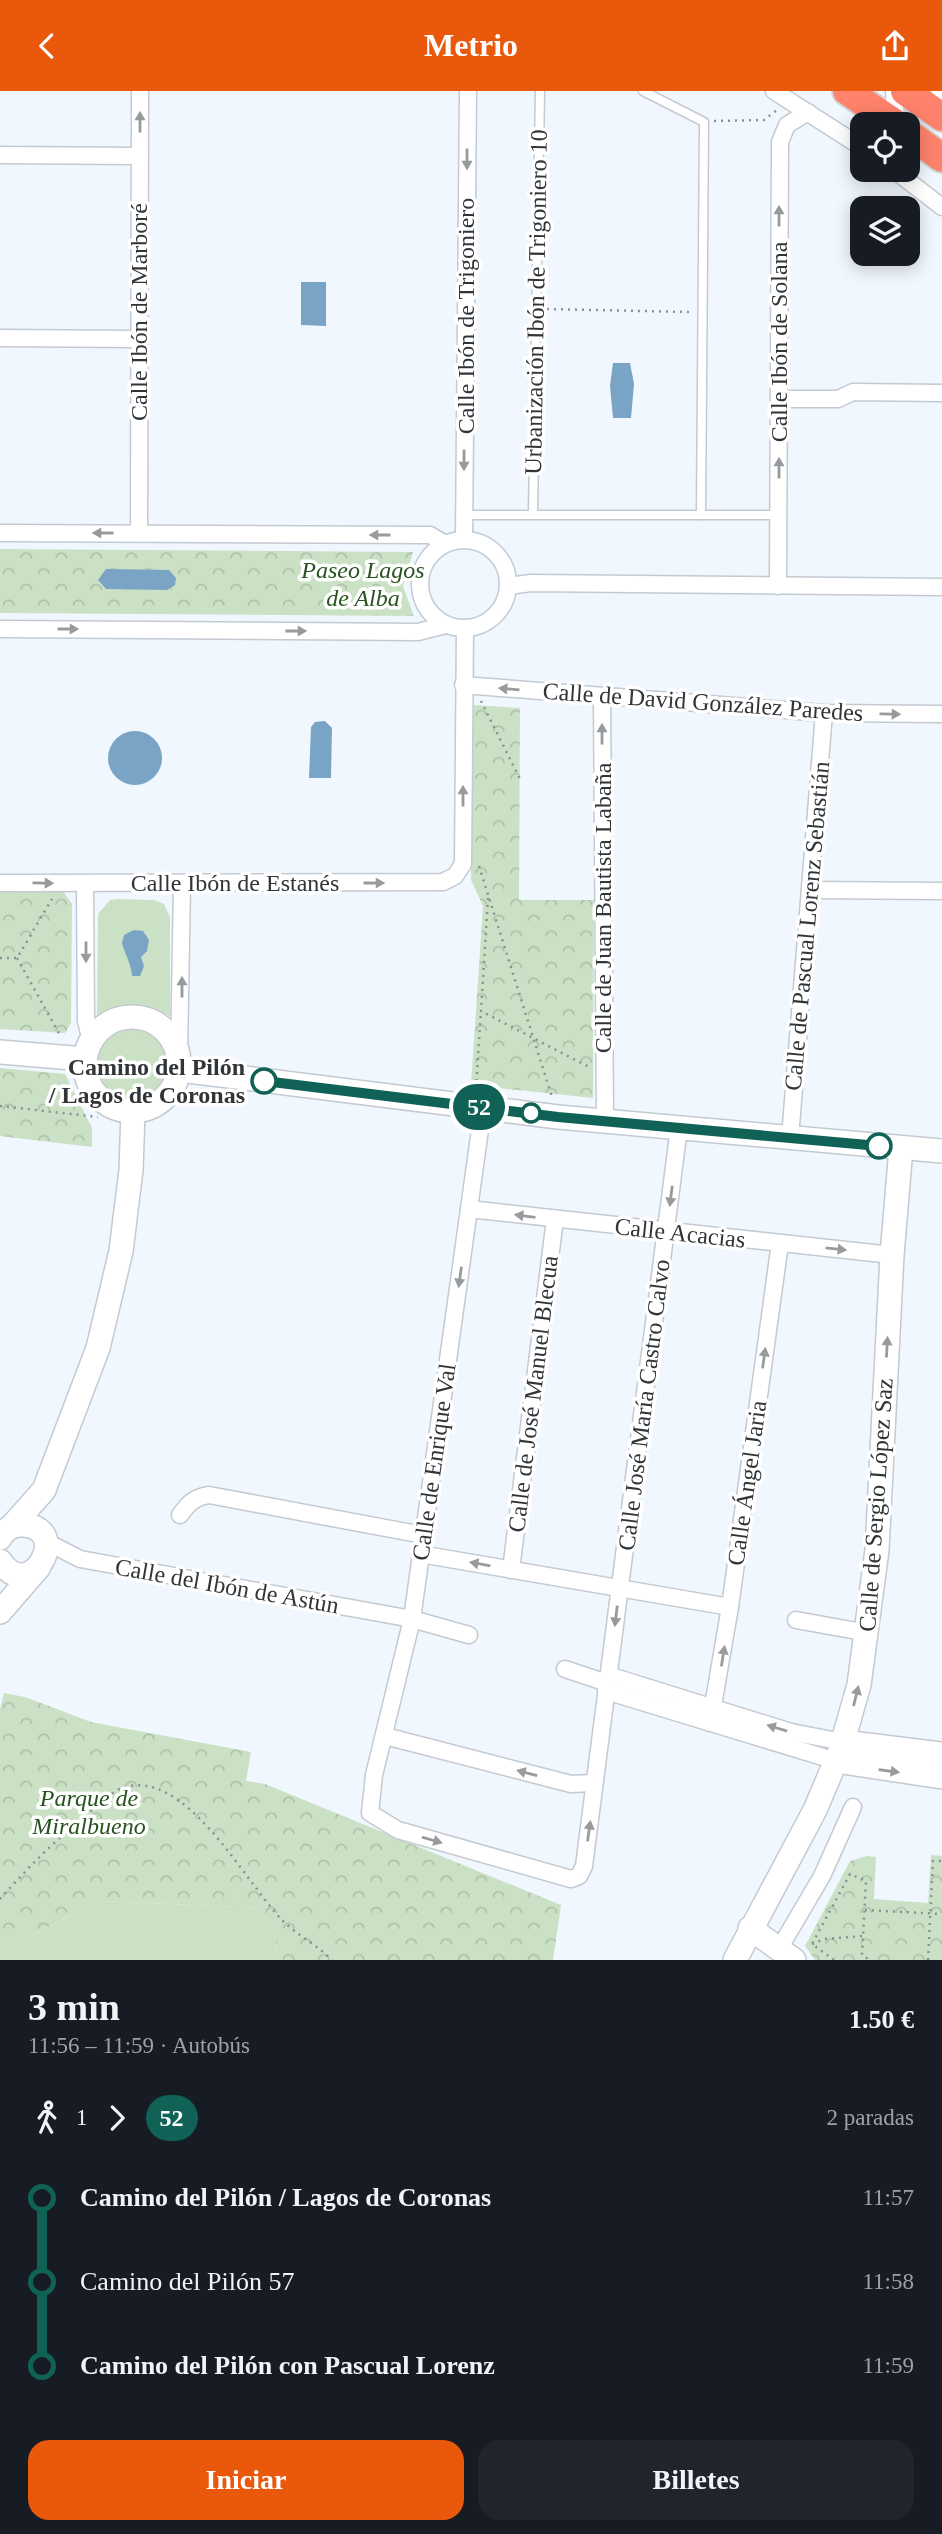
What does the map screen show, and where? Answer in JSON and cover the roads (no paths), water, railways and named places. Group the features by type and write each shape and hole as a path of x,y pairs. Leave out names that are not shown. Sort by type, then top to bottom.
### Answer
{"highway":[{"path":"847,91 878,112"},
{"path":"905,91 942,117"},
{"path":"920,142 942,158"}],"street":[{"name":"Calle Ibón de Marboré","path":"139,533 140,91"},
{"name":"Calle Ibón de Trigoniero","path":"464,540 468,91"},
{"path":"894,91 895,112"},
{"path":"780,94 850,139"},
{"name":"Calle Ibón de Solana","path":"778,586 780,142 787,125 808,112"},
{"path":"0,155 140,156"},
{"path":"910,182 942,207"},
{"path":"0,338 138,339"},
{"path":"779,398 838,398 853,392 942,393"},
{"path":"0,533 430,535 445,544"},
{"path":"0,629 418,632 446,625 464,628 490,620 505,599 508,586 502,563 495,554 475,542 464,540 445,544 425,564 420,585 425,605 446,625"},
{"path":"508,586 531,583 942,587"},
{"path":"463,685 464,628"},
{"name":"Calle de David González Paredes","path":"463,685 824,713 942,714"},
{"name":"Calle Ibón de Estanés","path":"0,883 443,882 471,865 463,685"},
{"name":"Calle de Juan Bautista Labaña","path":"602,696 605,1120"},
{"name":"Calle de Pascual Lorenz Sebastián","path":"790,1138 824,713"},
{"path":"85,884 88,1050 86,1075 92,1090 103,1102 117,1110 133,1112 147,1110 169,1095 179,1063 182,884"},
{"path":"810,890 942,891"},
{"path":"0,1052 60,1057 88,1050 111,1022 140,1017 165,1030 179,1063"},
{"path":"179,1063 479,1107 942,1151"},
{"name":"Calle de Enrique Val","path":"370,1813 374,1775 411,1619 421,1555 469,1209 479,1107"},
{"path":"5,1531 44,1490 79,1405 110,1304 128,1201 133,1112"},
{"name":"Calle José María Castro Calvo","path":"370,1813 393,1829 571,1879 579,1877 583,1870 679,1128"},
{"name":"Calle de Sergio López Saz","path":"735,1960 750,1928 795,1851 840,1751 859,1685 877,1550 892,1255 901,1148"},
{"name":"Calle Acacias","path":"469,1209 892,1255"},
{"name":"Calle de José Manuel Blecua","path":"511,1570 555,1219"},
{"name":"Calle Ángel Jaria","path":"712,1716 730,1607 780,1243"},
{"path":"0,1611 39,1567 46,1555 44,1490"},
{"path":"180,1515 188,1503 199,1496 209,1495 423,1535"},
{"path":"5,1531 27,1525 45,1540"},
{"name":"Calle del Ibón de Astún","path":"45,1540 65,1553 101,1563 411,1619 470,1635"},
{"path":"421,1555 730,1607"},
{"path":"0,1561 14,1573 28,1573 39,1567"},
{"path":"0,1593 0,1611"},
{"path":"796,1619 867,1633"},
{"path":"565,1669 712,1716 942,1777"},
{"path":"385,1736 571,1784 593,1783"},
{"path":"840,1751 942,1754"},
{"path":"750,1928 786,1955 853,1807"}],"lane":[{"name":"Urbanización Ibón de Trigoniero 10","path":"533,513 540,91"},
{"path":"643,91 704,122 701,515"},
{"path":"464,515 779,515"}],"water":[{"path":"301,282 326,282 326,326 301,325"},
{"path":"613,363 630,363 634,384 631,418 613,418 610,386"},
{"path":"106,569 169,570 176,578 175,585 167,590 106,589 98,580"},
{"path":"325,721 332,728 331,778 309,778 311,727 315,722"},
{"path":"135,731 154,739 162,758 154,777 135,785 116,777 108,758 116,739"},
{"path":"134,930 143,931 149,940 147,951 141,957 144,966 140,976 132,976 122,943 124,935"}],"place":[{"name":"Camino del Pilón / Lagos de Coronas","path":"264,1081"}],"park label":[{"name":"Paseo Lagos de Alba","path":"363,584"},
{"name":"Parque de Miralbueno","path":"89,1812"}]}
